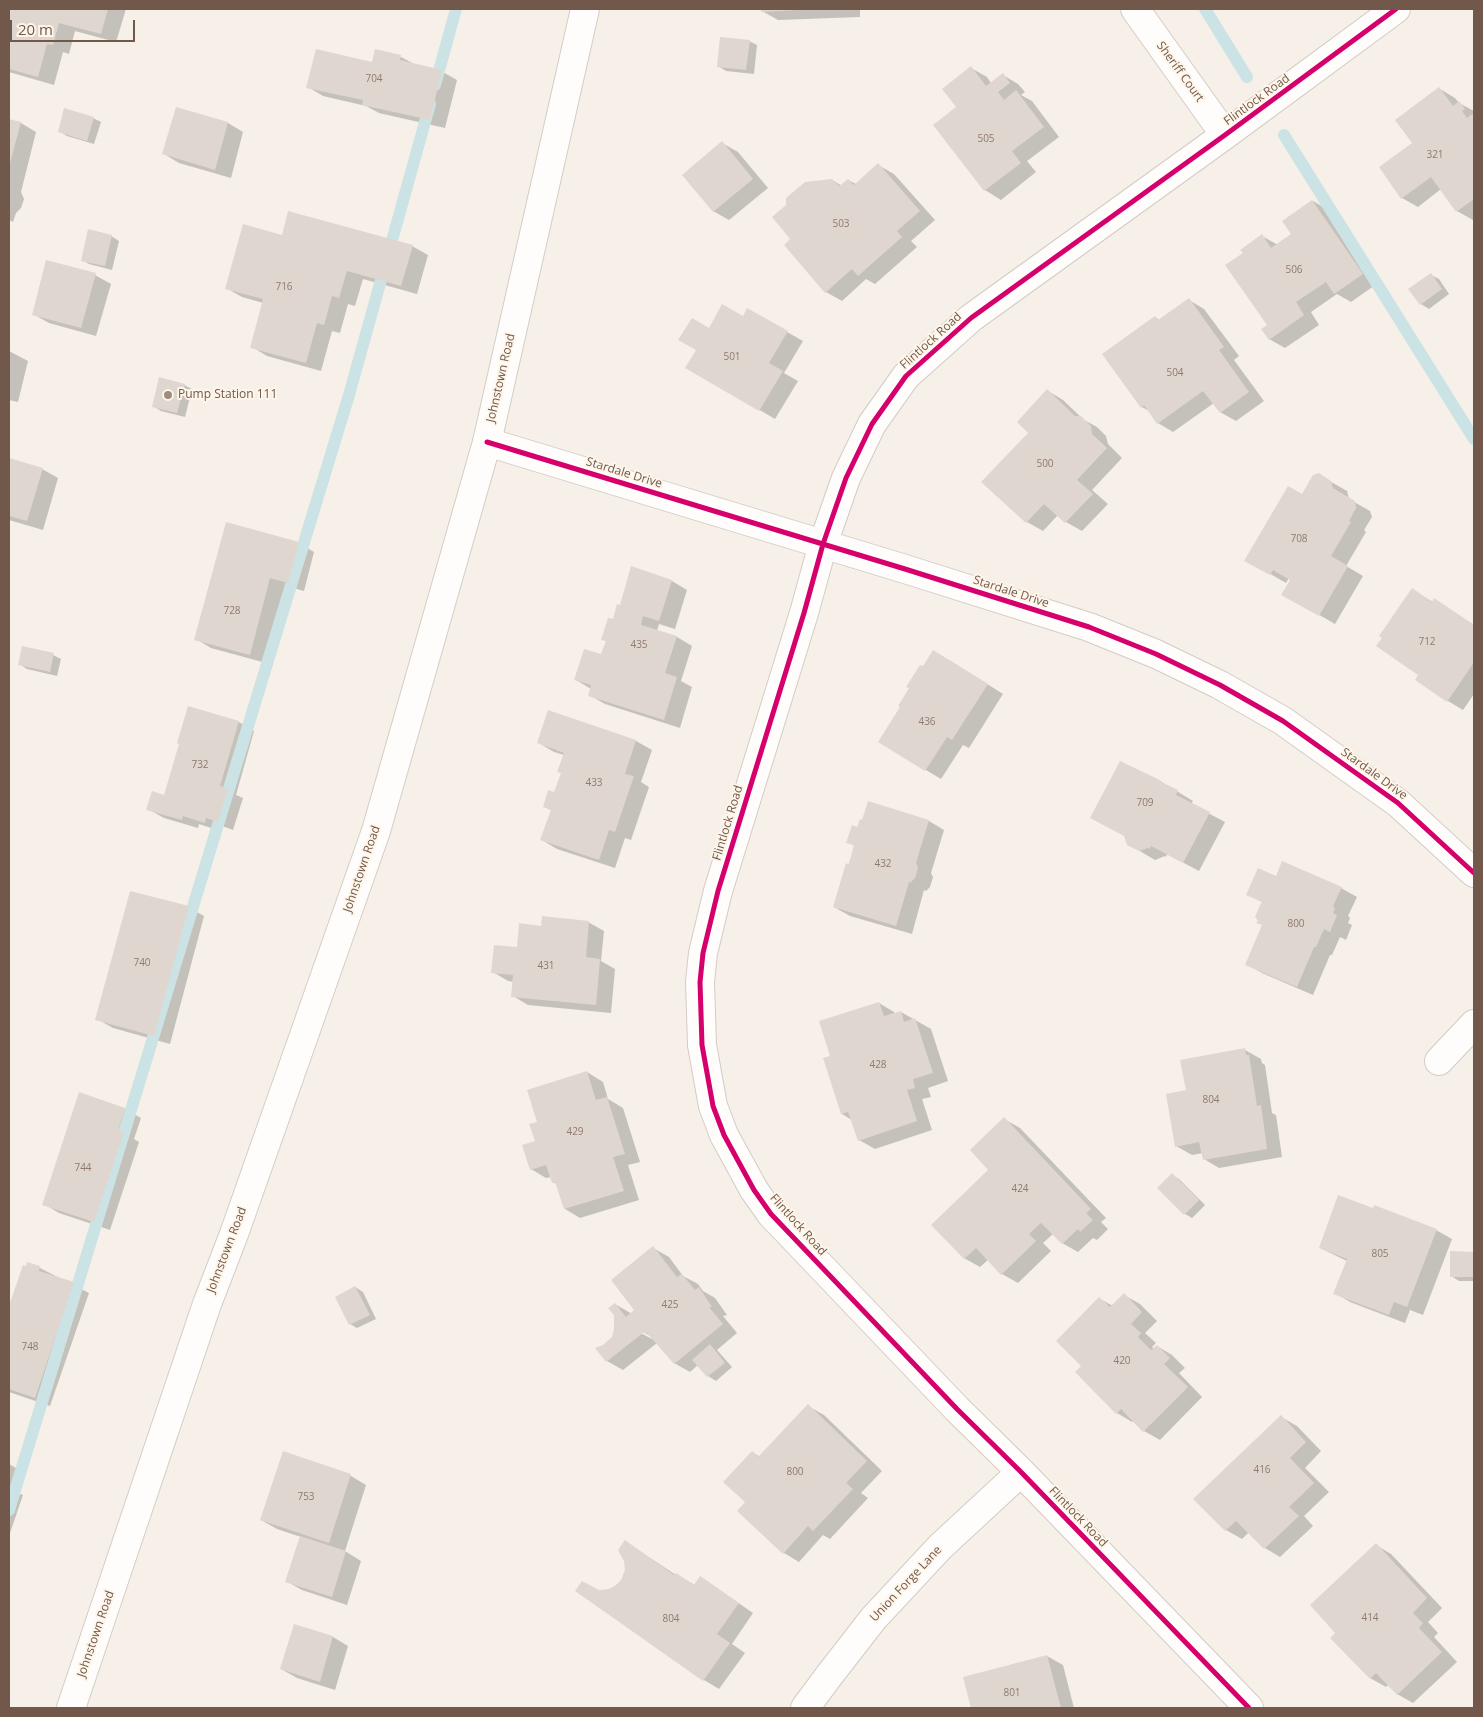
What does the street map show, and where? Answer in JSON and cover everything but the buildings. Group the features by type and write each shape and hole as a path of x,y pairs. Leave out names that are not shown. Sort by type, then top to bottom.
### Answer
{"street":[{"name":"Johnstown Road","path":"71,1708 207,1304 234,1234 376,832 487,442 585,9"},
{"name":"Sheriff Court","path":"1135,9 1225,135"},
{"name":"Flintlock Road","path":"1249,1708 1021,1472 957,1409 772,1214 754,1190 724,1134 713,1106 702,1045 700,982 703,953 718,891 801,622 823,544 846,478 872,424 906,376 971,318 1396,9"},
{"name":"Stardale Drive","path":"487,442 1089,627 1156,654 1220,685 1282,721 1398,803 1474,873"},
{"path":"1439,1061 1474,1024"},
{"name":"Union Forge Lane","path":"805,1708 873,1619 940,1547 1021,1472"}],"waterway":[{"path":"435,85 456,9"},
{"path":"1205,9 1247,77"},
{"path":"9,1510 349,395 430,104"},
{"path":"1284,135 1474,439"}],"cycle path":[{"path":"1249,1708 1021,1472 957,1409 771,1214 754,1190 724,1135 713,1106 702,1045 700,982 703,953 718,891 804,613 823,544 846,478 872,424 906,376 971,318 1396,9"},
{"path":"487,442 1089,627 1156,654 1220,685 1283,721 1398,803 1474,873"}],"place":[{"name":"Pump Station 111","path":"168,395"}]}
